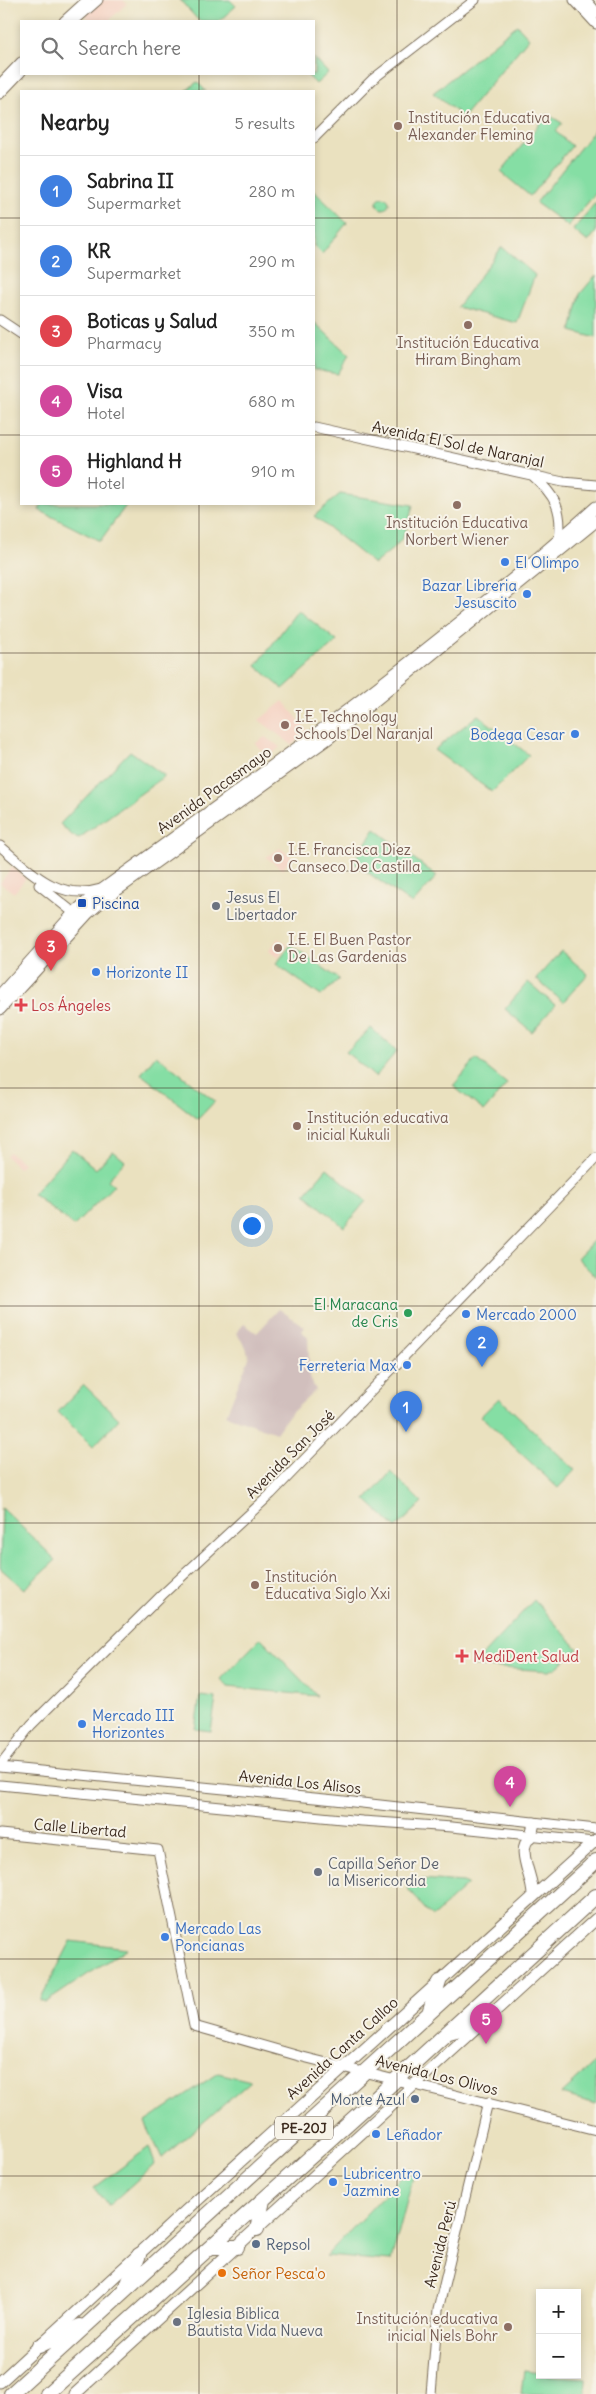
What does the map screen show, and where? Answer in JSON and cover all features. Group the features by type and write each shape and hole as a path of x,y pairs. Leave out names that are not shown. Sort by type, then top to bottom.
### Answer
{"highway":[{"name":"PE-20J","path":"11,2394 596,1862"},
{"name":"PE-20J","path":"47,2394 397,2079 596,1896"},
{"path":"429,2013 439,1982"},
{"path":"446,2033 482,2024"},
{"path":"257,2229 263,2200"},
{"path":"211,2247 237,2247"},
{"path":"124,2291 139,2254"},
{"path":"39,2346 92,2322"}],"main road":[{"path":"585,0 596,13"},
{"name":"Avenida Pacasmayo","path":"0,995 74,913 106,887 323,731 559,540 596,507"},
{"name":"Avenida Pacasmayo","path":"0,1010 88,913 103,900 330,737 596,521"},
{"path":"533,1896 533,1886 523,1848 525,1841 531,1836 534,1823"},
{"name":"Avenida Canta Callao","path":"0,2382 345,2066 595,1842"},
{"path":"75,2394 596,1919"}],"street":[{"path":"65,20 87,0"},
{"path":"75,20 98,0"},
{"path":"315,137 373,79 475,0"},
{"path":"574,0 596,24"},
{"path":"0,84 20,63"},
{"path":"0,94 20,73"},
{"path":"0,320 20,333"},
{"name":"Avenida El Sol de Naranjal","path":"315,427 563,482 596,486"},
{"path":"530,474 548,489 553,497 560,518 559,540"},
{"path":"0,846 46,884 57,889 80,892 106,887"},
{"path":"0,853 74,913"},
{"name":"Avenida San José","path":"0,1766 30,1725 162,1595 282,1482 596,1158"},
{"name":"Avenida Los Alisos","path":"0,1766 336,1800 596,1829"},
{"path":"0,1784 595,1842"},
{"name":"Calle Libertad","path":"0,1834 158,1850 167,1899"},
{"name":"Avenida Los Olivos","path":"167,1899 194,2026 233,2039 596,2130"},
{"name":"Avenida Perú","path":"431,2394 438,2310 488,2102"}],"shaded area":[{"path":"101,0 123,0 127,4 110,20 90,20 85,15"},
{"name":"I.E. Technology Schools Del Naranjal","path":"283,701 308,731 292,745 259,720"},
{"path":"265,737 280,747 268,758 256,743"},
{"name":"I.E. Francisca Diez Canseco De Castilla","path":"280,848 291,856 283,870 266,857"},
{"path":"12,867 26,878 14,893 0,883"},
{"name":"I.E. El Buen Pastor De Las Gardenias","path":"278,938 288,945 278,958 269,951"},
{"path":"9,1152 23,1163 19,1168 6,1156"},
{"path":"279,1309 305,1327 302,1331 308,1338 310,1378 316,1390 289,1415 276,1433 226,1415 249,1358 246,1347 236,1333 244,1324 257,1333"}],"green space":[{"path":"180,0 230,0 236,6 220,20 198,20"},
{"path":"517,25 529,38 463,117 433,93"},
{"path":"315,59 328,73 316,84 307,75 315,75"},
{"path":"197,82 205,90 187,90"},
{"path":"547,114 562,123 556,132 572,146 530,196 501,172"},
{"path":"596,128 596,193 568,226 536,203"},
{"path":"315,192 347,223 322,254 315,247"},
{"path":"381,197 385,197 389,203 385,209 381,209 377,205 377,201"},
{"path":"596,202 596,232 588,242 573,230"},
{"path":"502,247 535,275 517,323 457,307"},
{"path":"596,275 596,338 571,331 580,294"},
{"path":"315,323 349,355 338,374 315,370"},
{"path":"340,494 413,505 401,539 397,545 374,564 314,516"},
{"path":"42,505 126,505 100,541 39,510"},
{"path":"298,610 337,641 283,689 256,666"},
{"path":"478,715 529,755 492,792 434,750"},
{"path":"130,751 165,776 79,838 73,836 60,824"},
{"path":"375,829 437,876 412,904 353,862"},
{"path":"291,945 339,979 321,996 276,964"},
{"path":"561,951 588,974 563,1002 536,979"},
{"path":"528,982 555,1005 532,1032 505,1009"},
{"path":"371,1028 397,1051 375,1077 346,1052"},
{"path":"156,1055 215,1101 198,1119 141,1074"},
{"path":"476,1059 507,1084 484,1111 453,1086"},
{"path":"72,1149 96,1169 113,1151 125,1161 108,1180 114,1185 74,1226 33,1194"},
{"path":"327,1168 366,1201 344,1227 305,1194"},
{"path":"596,1238 596,1277 577,1258"},
{"path":"84,1385 119,1419 93,1447 58,1412"},
{"path":"499,1398 575,1470 558,1488 481,1416"},
{"path":"391,1472 422,1503 396,1528 366,1500"},
{"path":"2,1508 56,1560 24,1589 0,1568"},
{"path":"534,1600 578,1649 556,1668 549,1671 472,1666"},
{"path":"261,1638 317,1696 228,1687 221,1679"},
{"path":"200,1696 216,1698 211,1731 195,1729"},
{"path":"420,1879 468,1884 432,1917 407,1888"},
{"path":"71,1941 127,1948 45,2003 40,2001"},
{"path":"596,2062 596,2104 561,2094"},
{"path":"218,2073 251,2081 162,2158 145,2122"},
{"path":"149,2147 155,2164 108,2206 94,2188"},
{"path":"410,2168 415,2170 391,2261 326,2256"},
{"path":"524,2371 536,2372 536,2379 586,2378 585,2394 521,2394"}],"place":[{"name":"Institución Educativa Alexander Fleming","path":"398,126"},
{"name":"Institución Educativa Hiram Bingham","path":"468,325"},
{"name":"Institución Educativa Norbert Wiener","path":"457,505"},
{"name":"El Olimpo","path":"505,562"},
{"name":"Bazar Libreria Jesuscito","path":"527,594"},
{"name":"I.E. Technology Schools Del Naranjal","path":"285,725"},
{"name":"Bodega Cesar","path":"575,734"},
{"name":"I.E. Francisca Diez Canseco De Castilla","path":"278,858"},
{"name":"Piscina","path":"82,903"},
{"name":"Jesus El Libertador","path":"216,906"},
{"name":"I.E. El Buen Pastor De Las Gardenias","path":"278,948"},
{"name":"Boticas y Salud","path":"51,971"},
{"name":"Horizonte II","path":"96,972"},
{"name":"Los Ángeles","path":"21,1005"},
{"name":"Institución educativa inicial Kukuli","path":"297,1126"},
{"name":"El Maracana de Cris","path":"408,1313"},
{"name":"Mercado 2000","path":"466,1314"},
{"name":"Ferreteria Max","path":"407,1365"},
{"name":"KR","path":"482,1367"},
{"name":"Sabrina II","path":"406,1432"},
{"name":"Institución Educativa Siglo Xxi","path":"255,1585"},
{"name":"MediDent Salud","path":"462,1656"},
{"name":"Mercado III Horizontes","path":"82,1724"},
{"name":"Visa","path":"510,1807"},
{"name":"Capilla Señor De la Misericordia","path":"318,1872"},
{"name":"Mercado Las Poncianas","path":"165,1937"},
{"name":"Highland H","path":"486,2044"},
{"name":"Monte Azul","path":"415,2099"},
{"name":"Leñador","path":"376,2134"},
{"name":"Lubricentro Jazmine","path":"333,2182"},
{"name":"Repsol","path":"256,2244"},
{"name":"Señor Pesca'o","path":"222,2273"},
{"name":"Iglesia Biblica Bautista Vida Nueva","path":"177,2322"},
{"name":"Institución educativa inicial Niels Bohr","path":"508,2327"}]}
